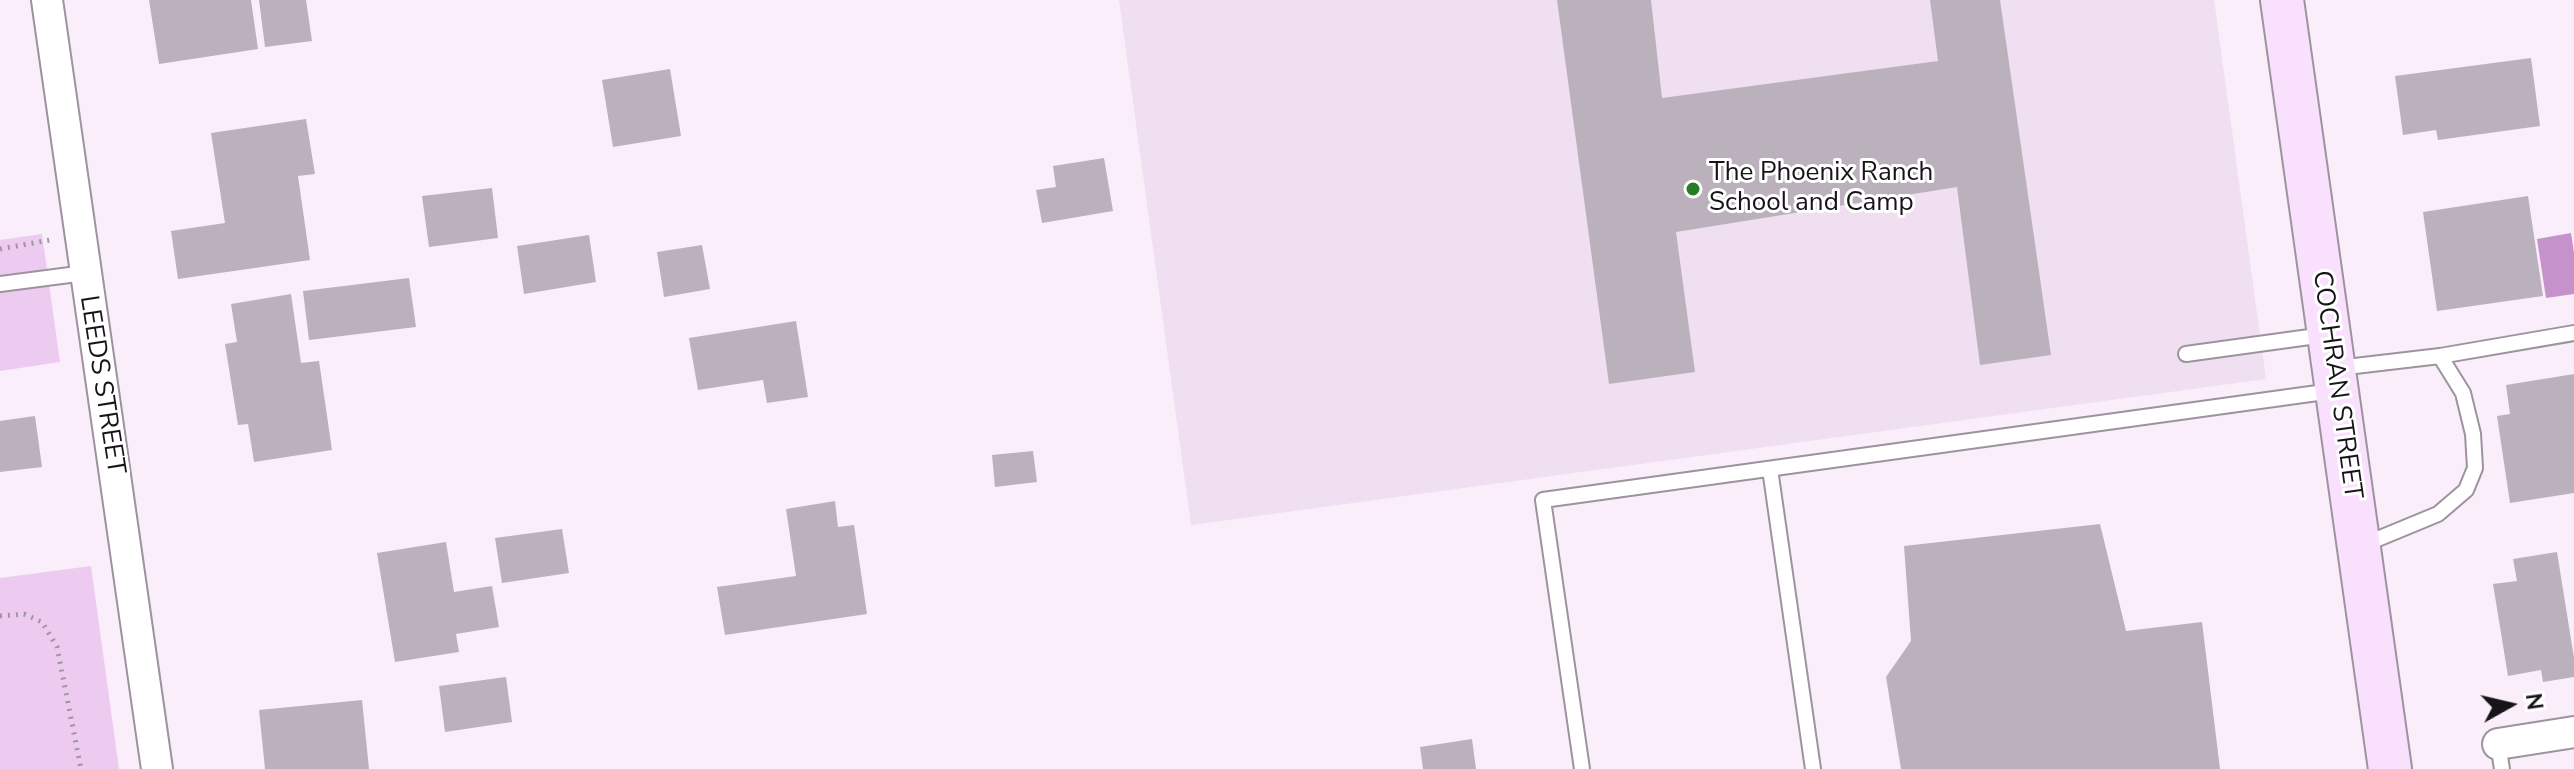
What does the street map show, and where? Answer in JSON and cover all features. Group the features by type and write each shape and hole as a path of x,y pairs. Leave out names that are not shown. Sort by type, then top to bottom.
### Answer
{"main road":[{"name":"COCHRAN STREET","path":"2282,0 2390,769"}],"street":[{"name":"LEEDS STREET","path":"47,0 157,769"},
{"path":"2500,756 2574,732"}],"lane":[{"path":"0,284 85,273"},
{"path":"1582,769 1543,500 1770,469 2333,364 2440,356 2574,333"},
{"path":"2186,354 2333,364"},
{"path":"2358,546 2438,514 2466,490 2475,468 2473,434 2463,393 2440,356"},
{"path":"1770,469 1813,769"}],"path":[{"path":"0,249 79,234"},
{"path":"0,616 24,614 42,622 57,647 81,769"}],"shaded area":[{"name":"The Phoenix Ranch School and Camp","path":"1119,0 2214,0 2266,379 1191,525"},
{"path":"2571,233 2574,294 2546,298 2537,239"},
{"path":"42,234 60,362 0,371 0,240"},
{"path":"91,566 119,769 0,769 0,578"}],"building":[{"path":"149,0 251,0 258,49 159,64"},
{"path":"259,0 306,0 312,41 265,47"},
{"path":"1557,0 1651,0 1662,98 1938,61 1930,0 2000,0 2051,355 1980,365 1957,187 1676,232 1695,372 1609,384"},
{"path":"2531,58 2540,126 2438,140 2436,130 2403,135 2395,76"},
{"path":"670,69 681,136 613,147 602,80"},
{"path":"306,119 315,174 298,176 310,260 178,279 171,231 225,223 211,133"},
{"path":"1104,158 1113,211 1042,223 1036,190 1056,187 1053,166"},
{"path":"492,188 498,238 429,247 422,196"},
{"path":"2528,196 2543,296 2437,311 2423,212"},
{"path":"589,235 596,282 524,294 517,246"},
{"path":"702,245 710,289 664,297 657,252"},
{"path":"409,278 416,327 309,340 303,291"},
{"path":"291,294 301,363 319,361 332,450 254,462 248,424 238,425 225,344 237,342 231,304"},
{"path":"796,321 808,397 767,403 763,380 698,390 689,338"},
{"path":"2574,374 2574,493 2510,503 2497,416 2510,414 2506,385"},
{"path":"35,416 42,467 0,472 0,421"},
{"path":"1033,451 1037,482 995,487 992,455"},
{"path":"835,501 838,527 854,525 867,614 725,635 717,587 796,576 786,509"},
{"path":"2100,524 2126,631 2202,622 2220,769 1901,769 1886,677 1911,641 1904,546"},
{"path":"562,529 569,573 502,583 495,538"},
{"path":"446,542 454,592 492,586 499,627 456,634 459,652 395,662 377,553"},
{"path":"2557,552 2574,658 2574,677 2543,682 2541,670 2508,676 2493,584 2517,581 2513,559"},
{"path":"506,677 512,722 445,732 439,686"},
{"path":"362,700 369,769 265,769 259,710"},
{"path":"1472,739 1476,769 1423,769 1420,747"}],"place":[{"name":"The Phoenix Ranch School and Camp","path":"1693,189"}]}
